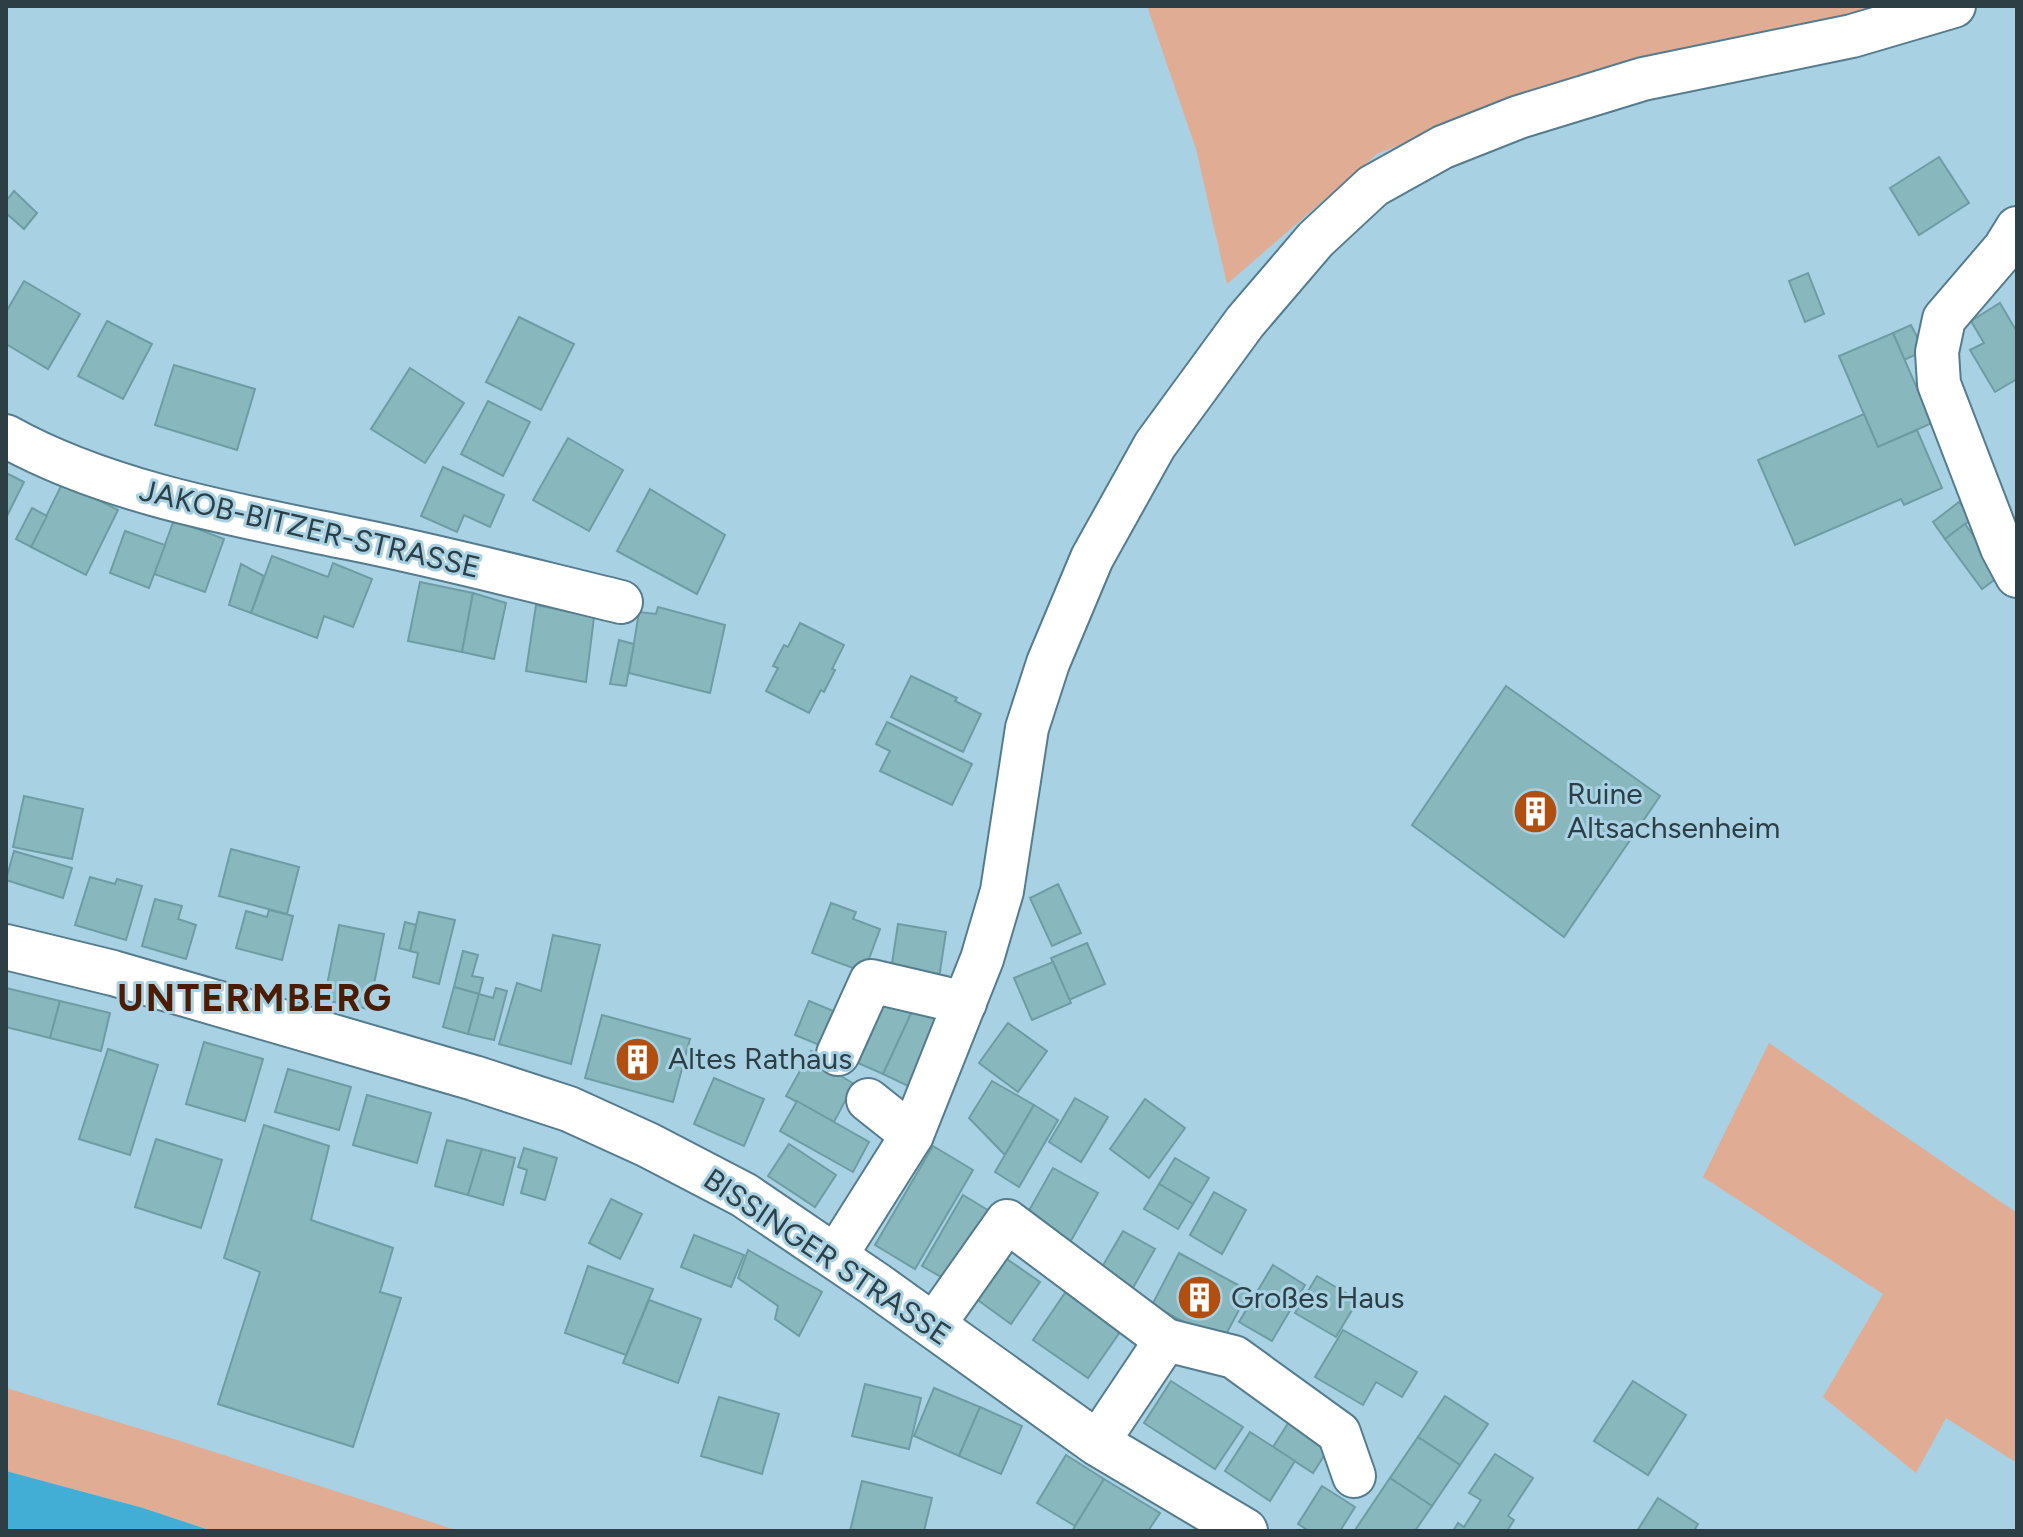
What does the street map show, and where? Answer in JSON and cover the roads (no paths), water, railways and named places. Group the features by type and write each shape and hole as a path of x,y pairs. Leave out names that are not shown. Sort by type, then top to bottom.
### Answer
{"main road":[{"name":"BISSINGER STRASSE","path":"6,947 113,973 474,1078 569,1109 648,1145 744,1195 1097,1443 1245,1531"}],"street":[{"path":"835,1257 912,1135 982,959 1002,891 1027,728 1048,663 1092,558 1155,445 1245,322 1316,239 1373,186 1443,147 1519,117 1643,79 1852,36 1954,6"},
{"path":"2017,228 2004,249 1944,319 1937,352 1939,384 2000,501 2002,548 2017,576"},
{"name":"JAKOB-BITZER-STRASSE","path":"6,436 38,454 120,484 262,522 351,539 621,602"},
{"path":"838,1054 871,981 965,1003"},
{"path":"868,1100 912,1135"},
{"path":"933,1326 1007,1221 1166,1340 1234,1357 1339,1433 1354,1476"},
{"path":"1097,1443 1166,1340"}],"water":[{"path":"6,1471 143,1508 212,1531 6,1531"}],"place":[{"name":"Ruine Altsachsenheim","path":"1536,811"},
{"name":"Altes Rathaus","path":"637,1059"},
{"name":"Großes Haus","path":"1200,1298"}],"district":[{"name":"UNTERMBERG","path":"255,998"}]}
